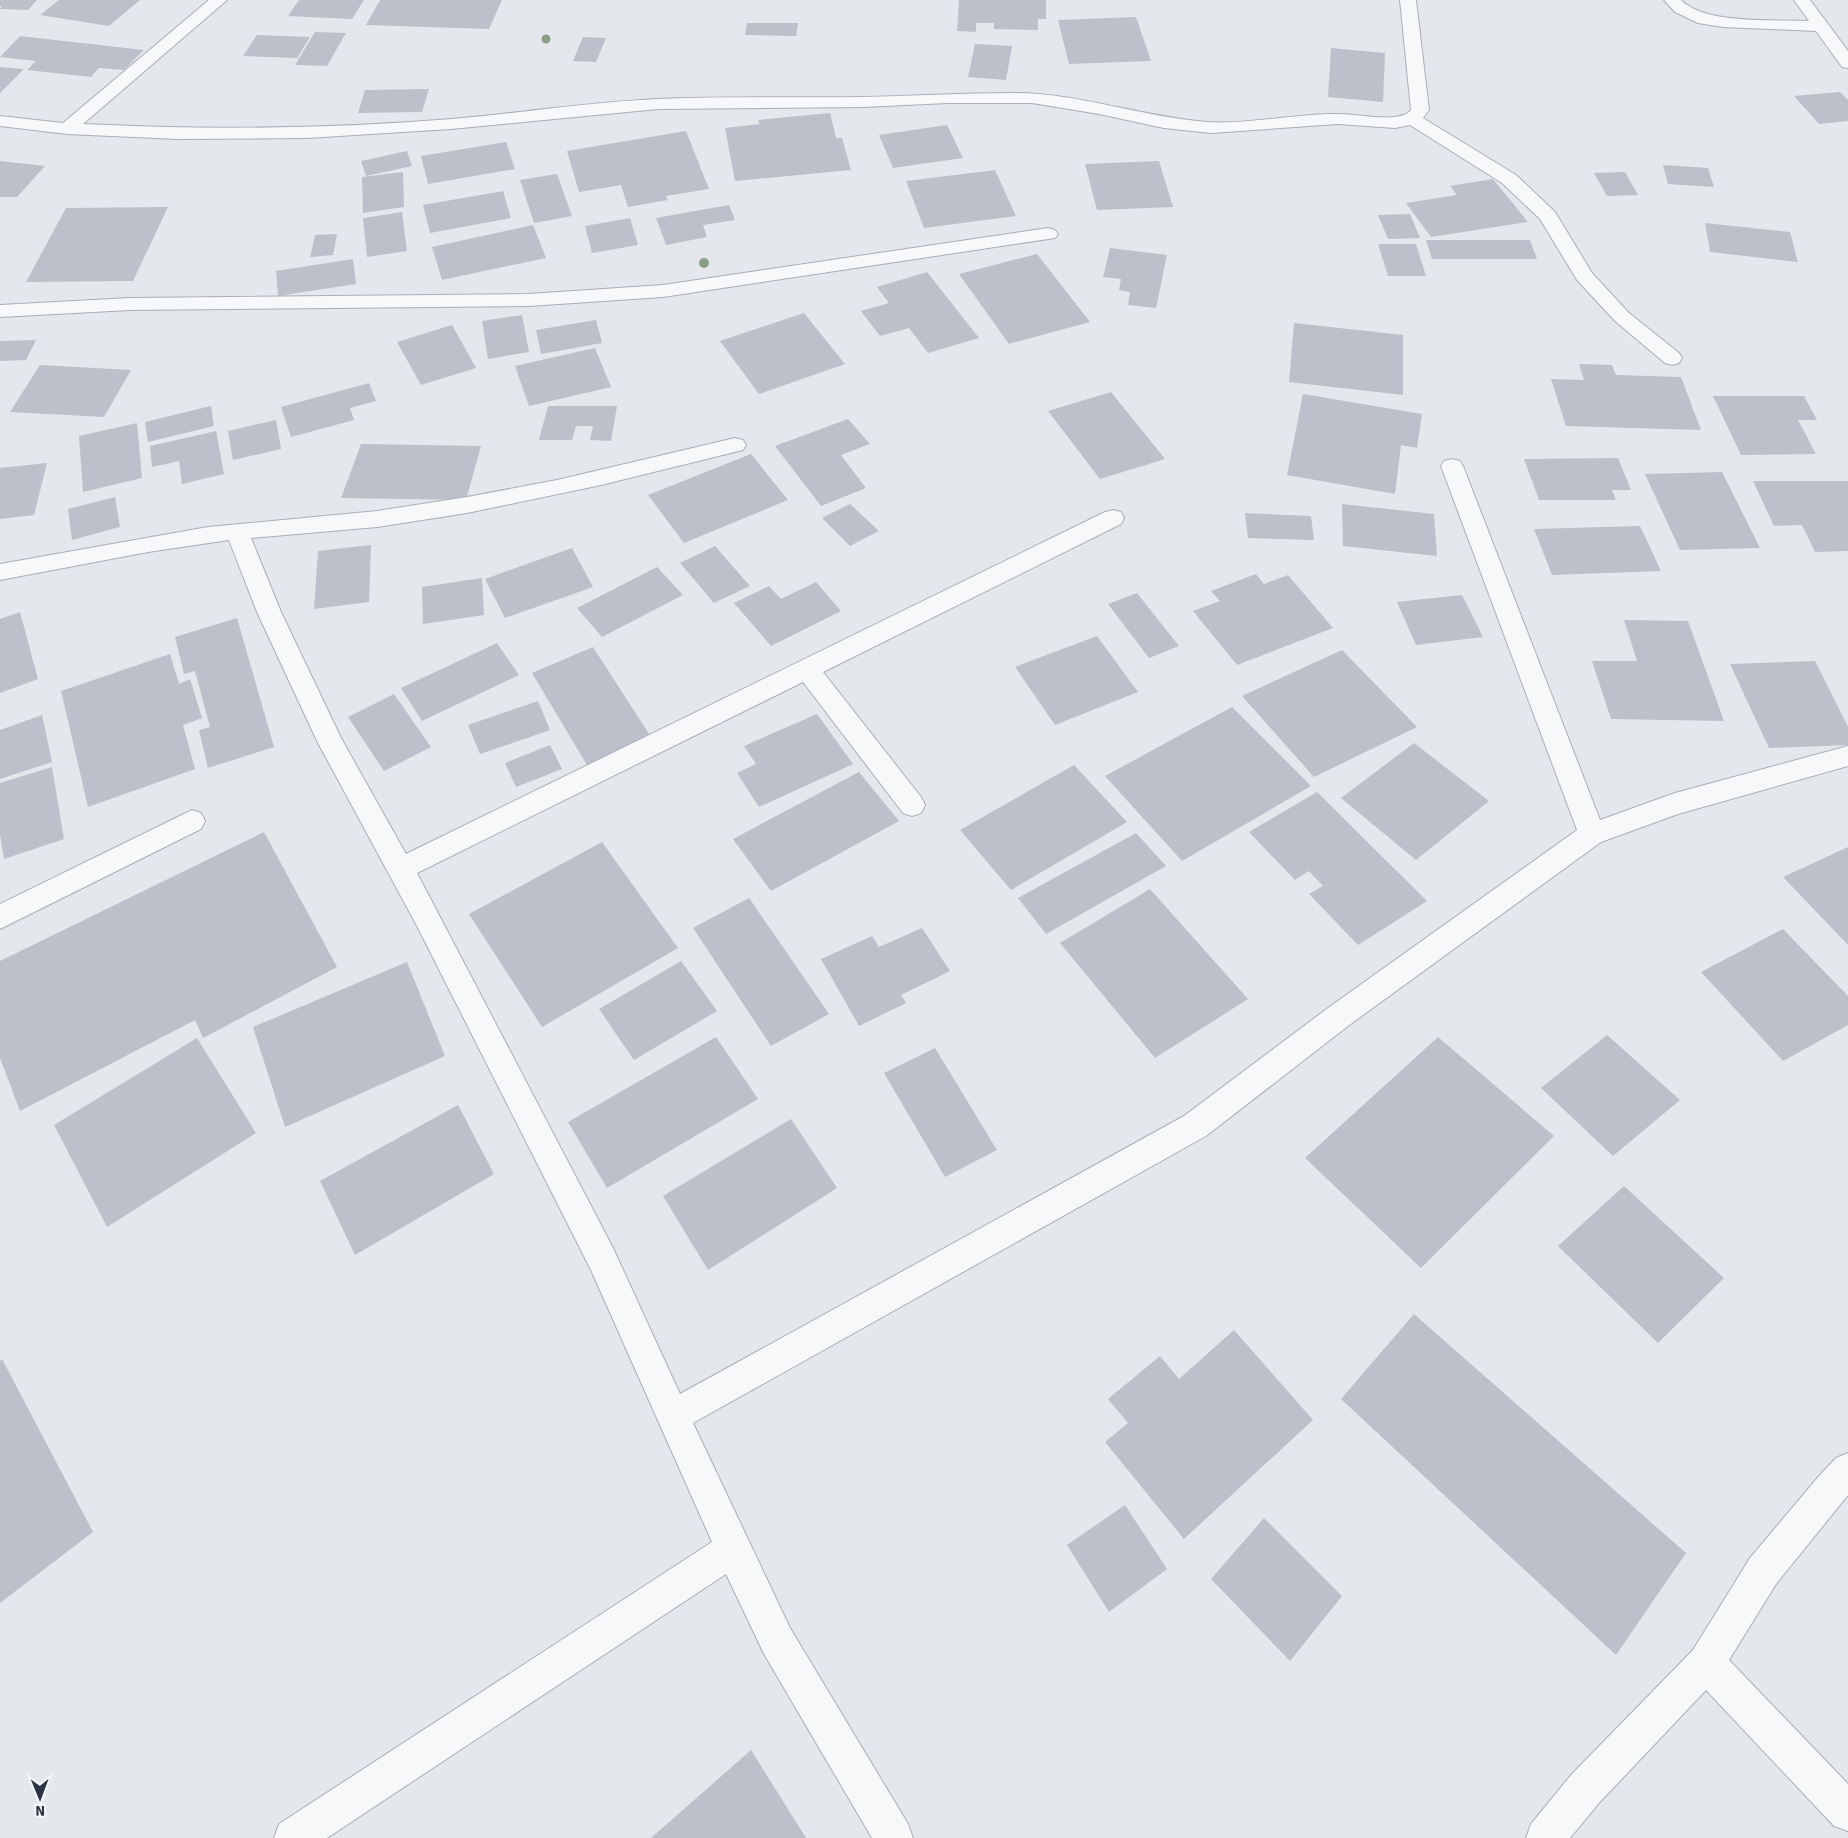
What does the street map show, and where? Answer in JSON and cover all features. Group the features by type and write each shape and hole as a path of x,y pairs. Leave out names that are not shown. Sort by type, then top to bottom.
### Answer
{"street":[{"path":"66,129 219,0"},
{"path":"0,120 66,129 178,134 307,133 451,124 658,104 1032,98 1100,109 1164,123 1211,128 1338,120 1395,123 1413,119 1420,110 1408,0"},
{"path":"1672,0 1681,9 1698,18 1723,22 1820,26"},
{"path":"1802,0 1848,63"},
{"path":"1413,119 1509,179 1548,216 1584,276 1622,317 1672,358"},
{"path":"0,311 130,304 529,300 663,291 1048,234"},
{"path":"0,572 115,550 237,531 377,518 521,495 612,476 735,445"},
{"path":"1452,466 1592,834"},
{"path":"400,869 1112,518"},
{"path":"237,531 269,612 330,741 427,918 602,1259 733,1549 777,1641 894,1838"},
{"path":"807,669 912,805"},
{"path":"673,1416 1196,1126 1338,1017 1592,834 1676,804 1848,756"},
{"path":"0,917 192,821"},
{"path":"1545,1838 1585,1789 1706,1663 1763,1571 1848,1470"},
{"path":"292,1838 733,1549"},
{"path":"1706,1663 1848,1812"}],"building":[{"path":"0,0 37,0 28,10 0,9 2,6 0,6"},
{"path":"59,0 140,0 109,26 40,15"},
{"path":"299,0 364,0 352,19 288,16"},
{"path":"380,0 502,0 489,29 366,25"},
{"path":"959,0 1046,0 1046,19 1038,19 1038,30 994,29 994,23 976,23 976,32 957,31"},
{"path":"1136,17 1151,61 1069,64 1058,20"},
{"path":"747,23 798,23 796,36 745,35"},
{"path":"315,32 346,33 327,66 295,65"},
{"path":"257,35 310,37 297,58 243,56"},
{"path":"20,36 144,50 124,70 99,68 91,77 27,70 36,61 0,57"},
{"path":"583,37 606,38 596,62 573,61"},
{"path":"975,44 1012,46 1006,80 968,77"},
{"path":"1331,48 1385,53 1383,102 1328,97"},
{"path":"0,67 24,69 0,93"},
{"path":"429,89 422,112 358,113 365,90"},
{"path":"1840,92 1848,100 1848,121 1819,124 1794,96"},
{"path":"830,113 836,138 842,138 851,170 735,181 725,128 760,124 758,120"},
{"path":"947,125 963,158 893,168 879,135"},
{"path":"686,131 709,189 666,196 668,200 628,207 621,185 579,192 567,151"},
{"path":"506,142 515,169 428,184 421,156"},
{"path":"407,151 412,166 366,176 361,161"},
{"path":"0,161 45,166 17,197 0,197"},
{"path":"1159,161 1173,207 1097,210 1085,164"},
{"path":"1663,165 1708,168 1714,187 1668,184"},
{"path":"995,170 1016,216 924,228 906,181"},
{"path":"403,172 404,207 363,213 362,177"},
{"path":"1625,172 1638,195 1607,196 1594,173"},
{"path":"557,174 572,216 534,223 520,180"},
{"path":"1493,179 1528,222 1431,237 1406,203 1457,195 1450,186"},
{"path":"503,191 511,218 430,233 423,205"},
{"path":"729,205 735,220 703,225 707,237 666,245 656,218"},
{"path":"168,207 133,281 26,282 66,208"},
{"path":"402,212 407,251 367,257 363,218"},
{"path":"1410,214 1420,238 1388,239 1378,215"},
{"path":"630,218 638,245 592,253 585,226"},
{"path":"1705,223 1790,232 1798,262 1710,252"},
{"path":"533,225 546,258 442,280 432,247"},
{"path":"337,234 333,255 310,257 315,235"},
{"path":"1426,240 1530,240 1537,259 1432,259"},
{"path":"1378,244 1416,244 1426,276 1388,276"},
{"path":"1110,248 1167,255 1156,308 1128,305 1130,292 1119,290 1121,279 1103,277"},
{"path":"1037,254 1090,322 1009,344 959,274"},
{"path":"353,259 356,284 278,296 276,271"},
{"path":"927,272 979,338 928,353 909,328 880,336 861,311 889,303 877,287"},
{"path":"804,313 845,364 759,394 720,341"},
{"path":"522,315 529,352 488,359 482,321"},
{"path":"596,320 602,343 541,354 536,330"},
{"path":"1294,323 1403,335 1403,395 1289,382"},
{"path":"452,325 476,368 421,385 397,342"},
{"path":"36,340 26,360 0,361 0,341"},
{"path":"595,348 611,387 529,406 515,366"},
{"path":"1579,364 1612,365 1616,375 1681,377 1701,430 1566,426 1551,379 1584,380"},
{"path":"40,365 131,370 104,417 10,412"},
{"path":"369,383 376,401 350,408 354,420 291,437 281,407"},
{"path":"1111,392 1165,459 1100,479 1048,411"},
{"path":"1303,394 1422,414 1417,448 1401,445 1395,494 1287,475"},
{"path":"1713,396 1804,396 1817,420 1798,420 1816,454 1741,455"},
{"path":"211,406 214,426 148,442 145,422"},
{"path":"548,406 617,406 611,441 590,440 593,426 576,426 572,440 539,440"},
{"path":"848,419 870,444 841,455 866,488 821,506 775,446"},
{"path":"276,420 281,449 233,460 228,431"},
{"path":"137,423 142,478 83,492 79,436"},
{"path":"216,431 224,474 182,484 179,461 152,467 150,446"},
{"path":"361,444 481,446 466,500 341,498"},
{"path":"751,454 788,500 684,543 648,495"},
{"path":"1618,458 1631,490 1612,490 1616,500 1539,500 1524,459"},
{"path":"47,463 34,515 0,519 0,468"},
{"path":"1722,472 1760,548 1680,550 1645,474"},
{"path":"1753,481 1848,481 1848,551 1815,552 1802,525 1774,526"},
{"path":"115,497 120,527 72,540 68,509"},
{"path":"850,504 879,531 850,546 822,518"},
{"path":"1342,504 1434,514 1437,556 1343,546"},
{"path":"1245,513 1311,516 1314,540 1248,538"},
{"path":"1640,526 1661,571 1552,575 1534,529"},
{"path":"371,545 369,602 314,609 318,551"},
{"path":"715,546 750,586 714,603 680,563"},
{"path":"572,548 593,587 505,618 485,579"},
{"path":"657,567 683,595 602,637 577,608"},
{"path":"1256,574 1264,584 1288,575 1333,628 1237,665 1193,611 1220,601 1211,591"},
{"path":"482,578 484,615 423,624 422,587"},
{"path":"816,582 841,611 771,646 734,603 769,586 781,599"},
{"path":"1137,593 1179,646 1149,658 1108,604"},
{"path":"1462,595 1483,637 1416,645 1397,602"},
{"path":"20,612 38,679 0,693 0,619"},
{"path":"237,618 274,747 208,768 199,730 210,727 195,671 184,674 175,637"},
{"path":"1624,620 1688,621 1724,721 1611,719 1592,661 1637,661"},
{"path":"1097,636 1138,692 1055,725 1015,667"},
{"path":"497,643 519,675 422,721 401,688"},
{"path":"593,647 651,737 587,765 532,673"},
{"path":"1342,650 1417,727 1314,777 1242,696"},
{"path":"170,654 179,684 190,679 202,718 183,725 195,769 88,807 61,691"},
{"path":"1815,661 1848,727 1848,745 1769,748 1730,664"},
{"path":"394,694 431,747 384,771 348,717"},
{"path":"538,701 550,730 480,754 468,725"},
{"path":"1232,707 1311,786 1182,861 1105,776"},
{"path":"817,714 853,764 759,807 737,773 756,764 744,746"},
{"path":"42,715 52,762 0,779 0,730"},
{"path":"1414,743 1489,801 1416,860 1341,798"},
{"path":"550,745 562,769 516,787 505,763"},
{"path":"1074,765 1127,822 1011,890 960,830"},
{"path":"52,767 64,839 4,859 0,835 0,783"},
{"path":"859,772 899,821 771,891 733,839"},
{"path":"1317,792 1427,901 1358,945 1309,894 1323,886 1309,871 1295,880 1249,832"},
{"path":"264,832 337,967 203,1038 195,1020 20,1111 0,1058 0,961"},
{"path":"1136,833 1166,866 1046,934 1018,898"},
{"path":"602,842 678,948 542,1027 469,914"},
{"path":"1848,847 1848,945 1783,877"},
{"path":"1150,889 1248,999 1155,1058 1060,943"},
{"path":"749,898 829,1014 771,1046 693,928"},
{"path":"922,928 950,971 901,995 906,1003 859,1026 821,959 872,936 879,947"},
{"path":"1783,929 1848,996 1848,1025 1783,1061 1701,972"},
{"path":"681,961 717,1011 634,1060 599,1009"},
{"path":"407,962 445,1056 285,1127 253,1027"},
{"path":"1607,1035 1680,1100 1613,1156 1541,1088"},
{"path":"716,1037 758,1099 607,1188 568,1122"},
{"path":"1438,1037 1554,1136 1421,1268 1305,1158"},
{"path":"197,1038 256,1133 107,1227 54,1125"},
{"path":"935,1048 997,1150 945,1177 884,1073"},
{"path":"458,1105 494,1174 355,1255 320,1181"},
{"path":"791,1119 837,1188 708,1270 663,1196"},
{"path":"1624,1186 1724,1278 1658,1343 1558,1246"},
{"path":"1414,1314 1686,1553 1616,1655 1341,1399"},
{"path":"1234,1330 1313,1420 1184,1539 1105,1442 1128,1423 1108,1399 1160,1356 1179,1379"},
{"path":"2,1359 93,1532 0,1603 0,1361"},
{"path":"1125,1505 1167,1569 1109,1612 1067,1545"},
{"path":"1264,1518 1342,1596 1290,1661 1211,1579"},
{"path":"751,1750 806,1838 651,1838"}]}
